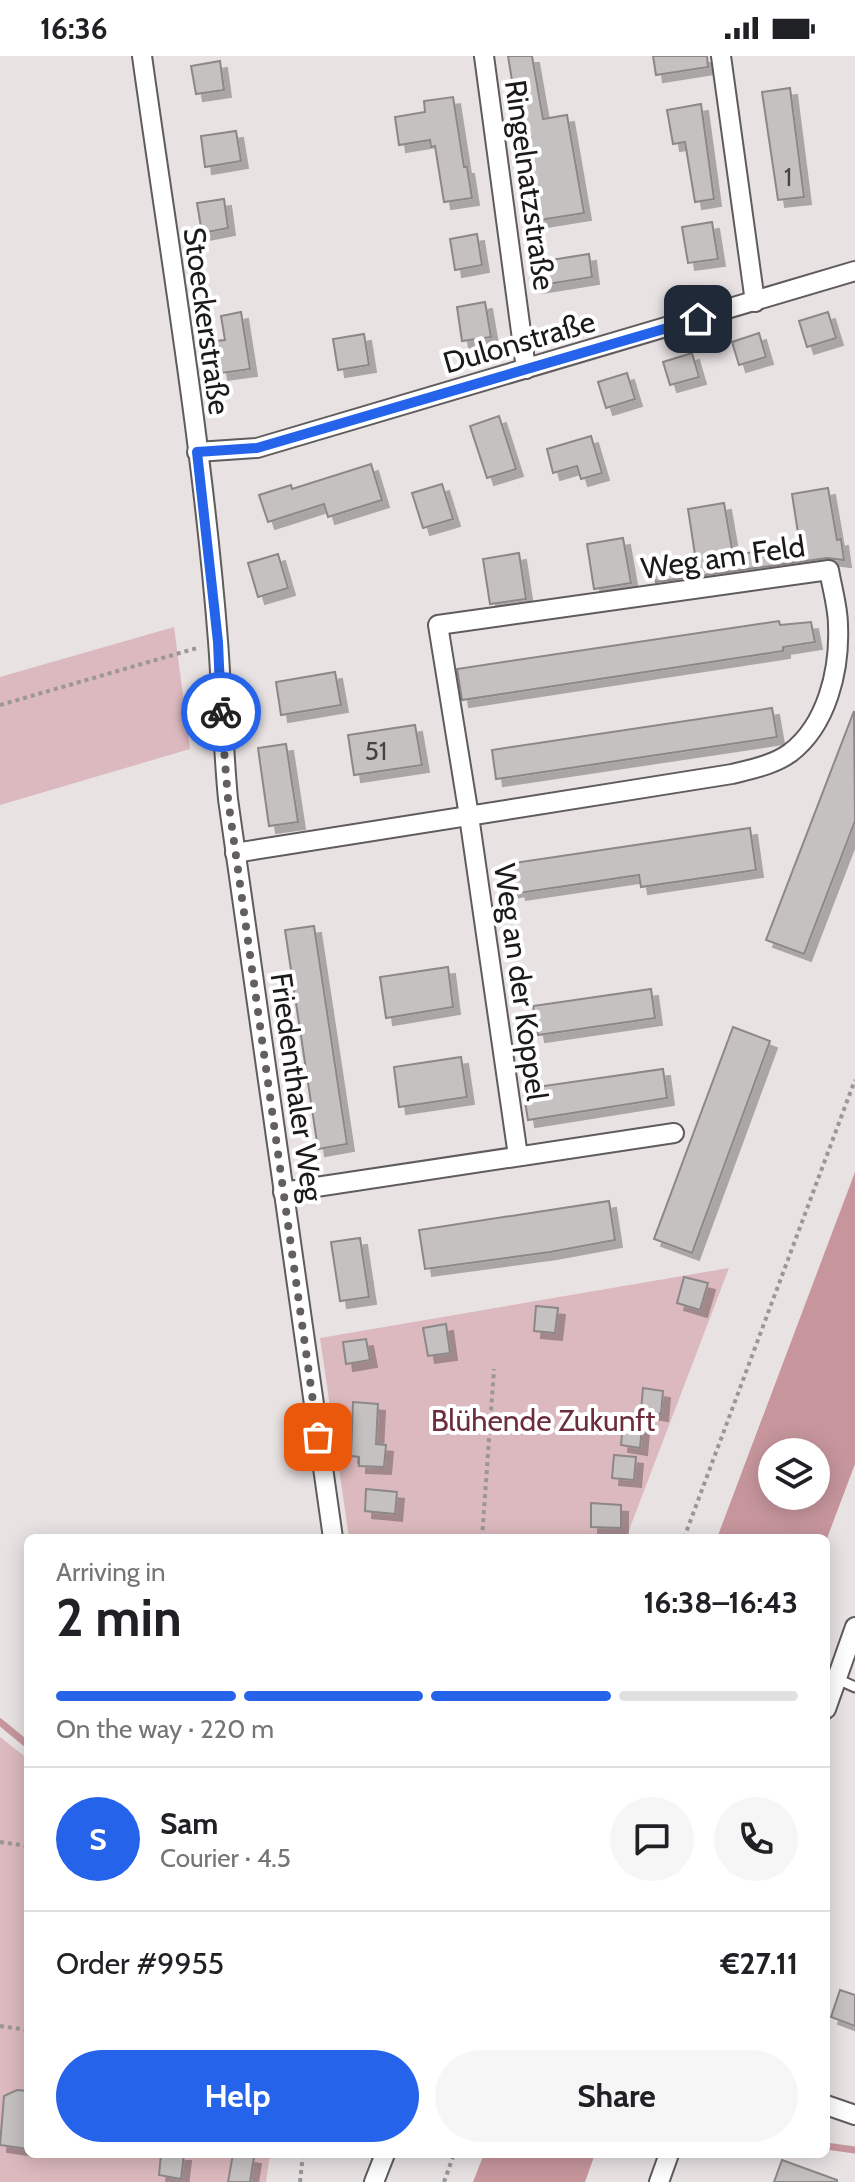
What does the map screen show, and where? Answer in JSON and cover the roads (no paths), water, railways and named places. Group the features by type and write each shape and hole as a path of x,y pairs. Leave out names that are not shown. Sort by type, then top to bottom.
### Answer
{"street":[{"name":"Stoeckerstraße","path":"142,56 197,452 218,642"},
{"name":"Ringelnatzstraße","path":"484,56 526,369"},
{"path":"721,56 755,302"},
{"name":"Dulonstraße","path":"197,452 257,448 855,271"},
{"name":"Weg am Feld","path":"235,853 469,816 732,774 766,765 790,753 811,732 830,696 838,625 829,570 438,625 469,816"},
{"name":"Friedenthaler Weg","path":"218,642 221,716 235,853 332,1534"},
{"name":"Weg an der Koppel","path":"469,816 518,1156"},
{"path":"283,1192 674,1133"},
{"path":"830,1698 855,1627"},
{"path":"830,2106 855,2115"},
{"path":"374,2182 383,2158"},
{"path":"659,2182 668,2158"}],"lane":[{"path":"837,1679 855,1687"}],"waterway":[{"path":"0,1722 24,1742"},
{"path":"830,2147 855,2150"}],"park label":[{"name":"Blühende Zukunft","path":"543,1420"}]}
